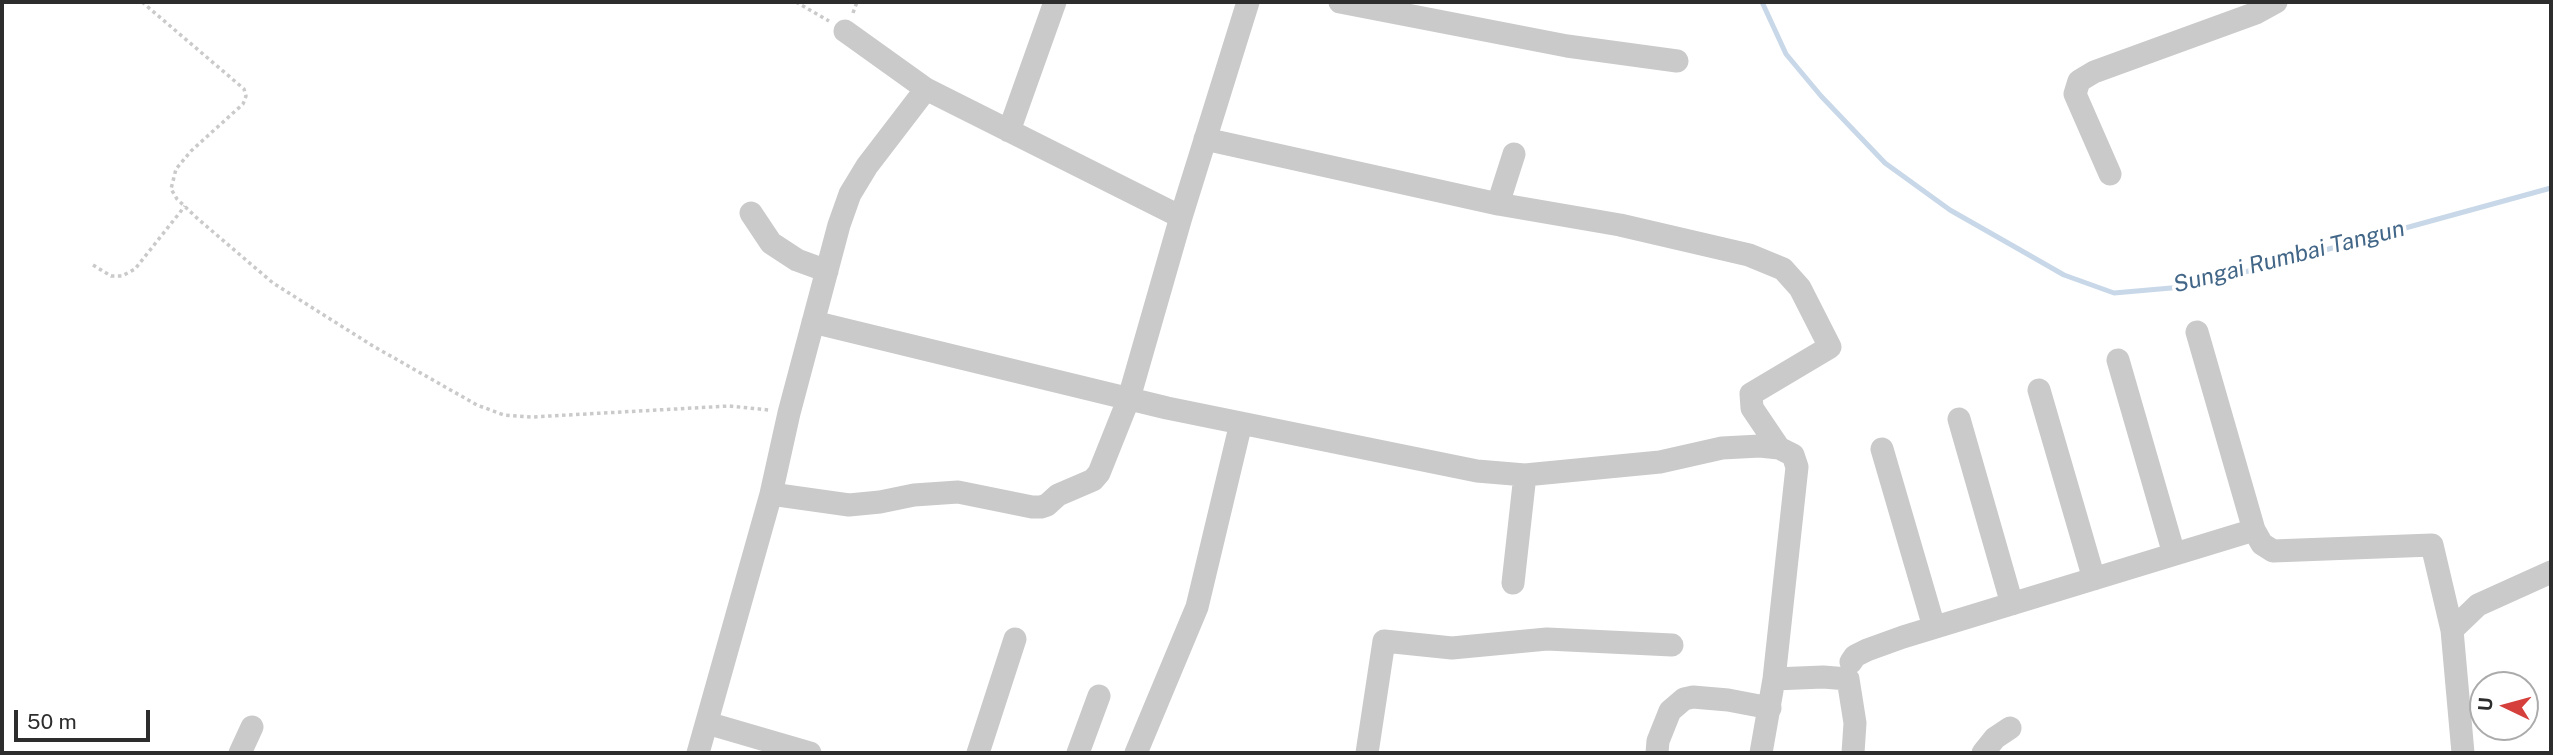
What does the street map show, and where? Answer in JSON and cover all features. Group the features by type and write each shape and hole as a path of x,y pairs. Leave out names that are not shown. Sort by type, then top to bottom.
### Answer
{"street":[{"path":"1009,131 1055,2"},
{"path":"771,494 849,505 914,495 958,492 1041,507 1058,495 1084,485 1099,473 1129,398 1181,217 1248,2"},
{"path":"1340,2 1567,46 1677,61"},
{"path":"2110,174 2075,94 2079,81 2094,72 2256,13 2276,2"},
{"path":"845,31 926,89 1181,217"},
{"path":"698,753 771,494 789,413 850,194 867,166 926,89"},
{"path":"1205,139 1498,204 1620,225 1749,255 1783,270 1800,288 1830,347 1751,394 1752,408 1779,448"},
{"path":"1498,204 1514,154"},
{"path":"751,212 771,243 797,260 827,271"},
{"path":"813,322 1129,398 1477,471 1525,475 1660,462 1722,448 1779,448 1793,455 1797,467 1774,679 1761,753"},
{"path":"2197,332 2254,530 2262,544 2273,551 2432,545 2452,630 2463,753"},
{"path":"2119,360 2174,554"},
{"path":"2039,390 2094,579"},
{"path":"1959,419 2012,604"},
{"path":"1136,753 1199,600 1241,423"},
{"path":"1882,449 1934,628"},
{"path":"1513,583 1525,475"},
{"path":"1852,662 1855,656 1867,650 1934,628 2254,530"},
{"path":"2452,630 2478,605 2551,572"},
{"path":"978,753 1014,639"},
{"path":"1367,753 1384,641 1452,648 1547,639 1672,645"},
{"path":"1774,679 1848,679 1854,723 1853,753"},
{"path":"1078,753 1099,696"},
{"path":"1657,753 1658,741 1670,711 1684,699 1693,697 1728,700 1770,708"},
{"path":"707,723 810,753"},
{"path":"240,753 251,727"},
{"path":"1983,753 1995,738 2010,728"}],"path":[{"path":"142,2 244,89 246,96 243,104 191,151 176,169 171,188 185,206 273,283 373,346 478,405 504,415 532,417 729,407 751,407 789,413"},
{"path":"796,2 845,31"},
{"path":"93,265 111,276 122,276 135,269 185,206"}],"waterway":[{"name":"Sungai Rumbai Tangun","path":"1762,2 1786,54 1821,96 1885,163 1950,210 2064,275 2114,293 2194,286 2551,188"}]}
